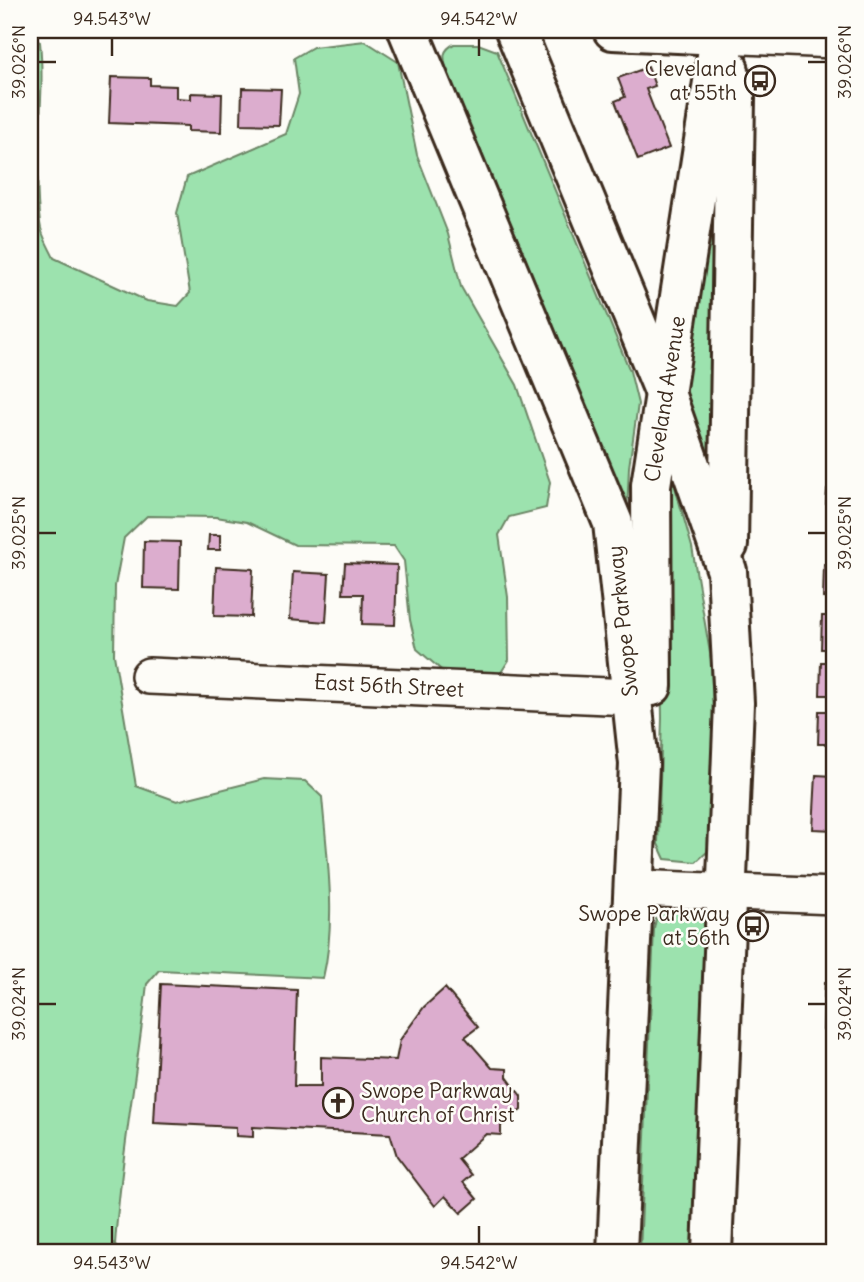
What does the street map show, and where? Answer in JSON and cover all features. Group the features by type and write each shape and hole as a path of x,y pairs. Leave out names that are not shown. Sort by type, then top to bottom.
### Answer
{"main road":[{"name":"Swope Parkway","path":"408,30 612,523 629,653 630,697 639,764 617,1252"},
{"path":"515,30 665,393 727,571"},
{"path":"613,30 721,32 735,98 727,571 734,703 712,1252"},
{"name":"Cleveland Avenue","path":"639,764 650,709 654,651 651,485 721,32"}],"street":[{"path":"721,32 834,40"},
{"name":"East 56th Street","path":"149,676 630,697"},
{"path":"634,888 834,896"}],"green space":[{"path":"30,38 40,42 37,178 40,223 54,258 147,301 178,306 190,293 177,213 187,177 286,134 299,94 294,58 313,47 365,41 398,62 417,155 448,234 461,287 517,385 550,482 546,508 509,517 499,535 508,597 509,660 498,677 446,674 417,649 410,620 404,561 394,546 295,545 247,522 216,517 147,516 124,538 115,586 114,655 136,786 177,801 264,779 305,781 322,797 330,911 323,978 159,970 147,984 118,1211 115,1244 119,1252 30,1252"},
{"path":"454,44 478,44 497,51 630,371 638,404 629,467 626,535 582,395 446,68 445,54"},
{"path":"716,199 710,464 677,382 709,201"},
{"path":"671,473 692,547 711,659 714,746 710,841 707,852 696,862 665,859 658,844 662,718 659,521"},
{"path":"668,909 696,911 706,923 691,1252 640,1252 654,929 656,919"}],"building":[{"path":"648,67 655,86 646,89 669,148 638,160 615,101 625,97 618,78"},
{"path":"111,77 150,78 150,85 176,86 176,98 191,99 191,93 222,94 221,132 188,131 188,126 109,123"},
{"path":"242,88 281,89 279,125 241,124"},
{"path":"832,473 834,505 826,504 827,490 831,490"},
{"path":"209,535 220,535 220,550 208,550"},
{"path":"144,541 180,542 179,589 143,588"},
{"path":"345,563 397,565 395,625 362,624 363,594 343,594"},
{"path":"824,565 834,566 834,599 823,598"},
{"path":"216,567 253,569 251,617 214,616"},
{"path":"293,572 329,574 326,622 290,619"},
{"path":"822,616 834,616 834,649 821,649"},
{"path":"821,662 834,662 834,695 820,695"},
{"path":"819,711 834,711 834,744 818,744"},
{"path":"816,775 834,776 834,830 813,829"},
{"path":"825,982 834,982 834,1030 823,1030"},
{"name":"Swope Parkway Church of Christ","path":"161,984 297,990 294,1086 321,1086 321,1057 396,1060 400,1040 424,1007 445,988 478,1027 465,1037 492,1068 507,1069 507,1077 521,1096 521,1110 501,1126 501,1135 486,1134 458,1159 471,1175 463,1182 477,1199 461,1213 445,1196 435,1206 397,1156 390,1134 253,1127 253,1137 236,1136 236,1127 154,1123"}],"place":[{"name":"Cleveland at 55th","path":"760,81"},
{"name":"Swope Parkway at 56th","path":"753,926"},
{"name":"Swope Parkway Church of Christ","path":"338,1103"}]}
